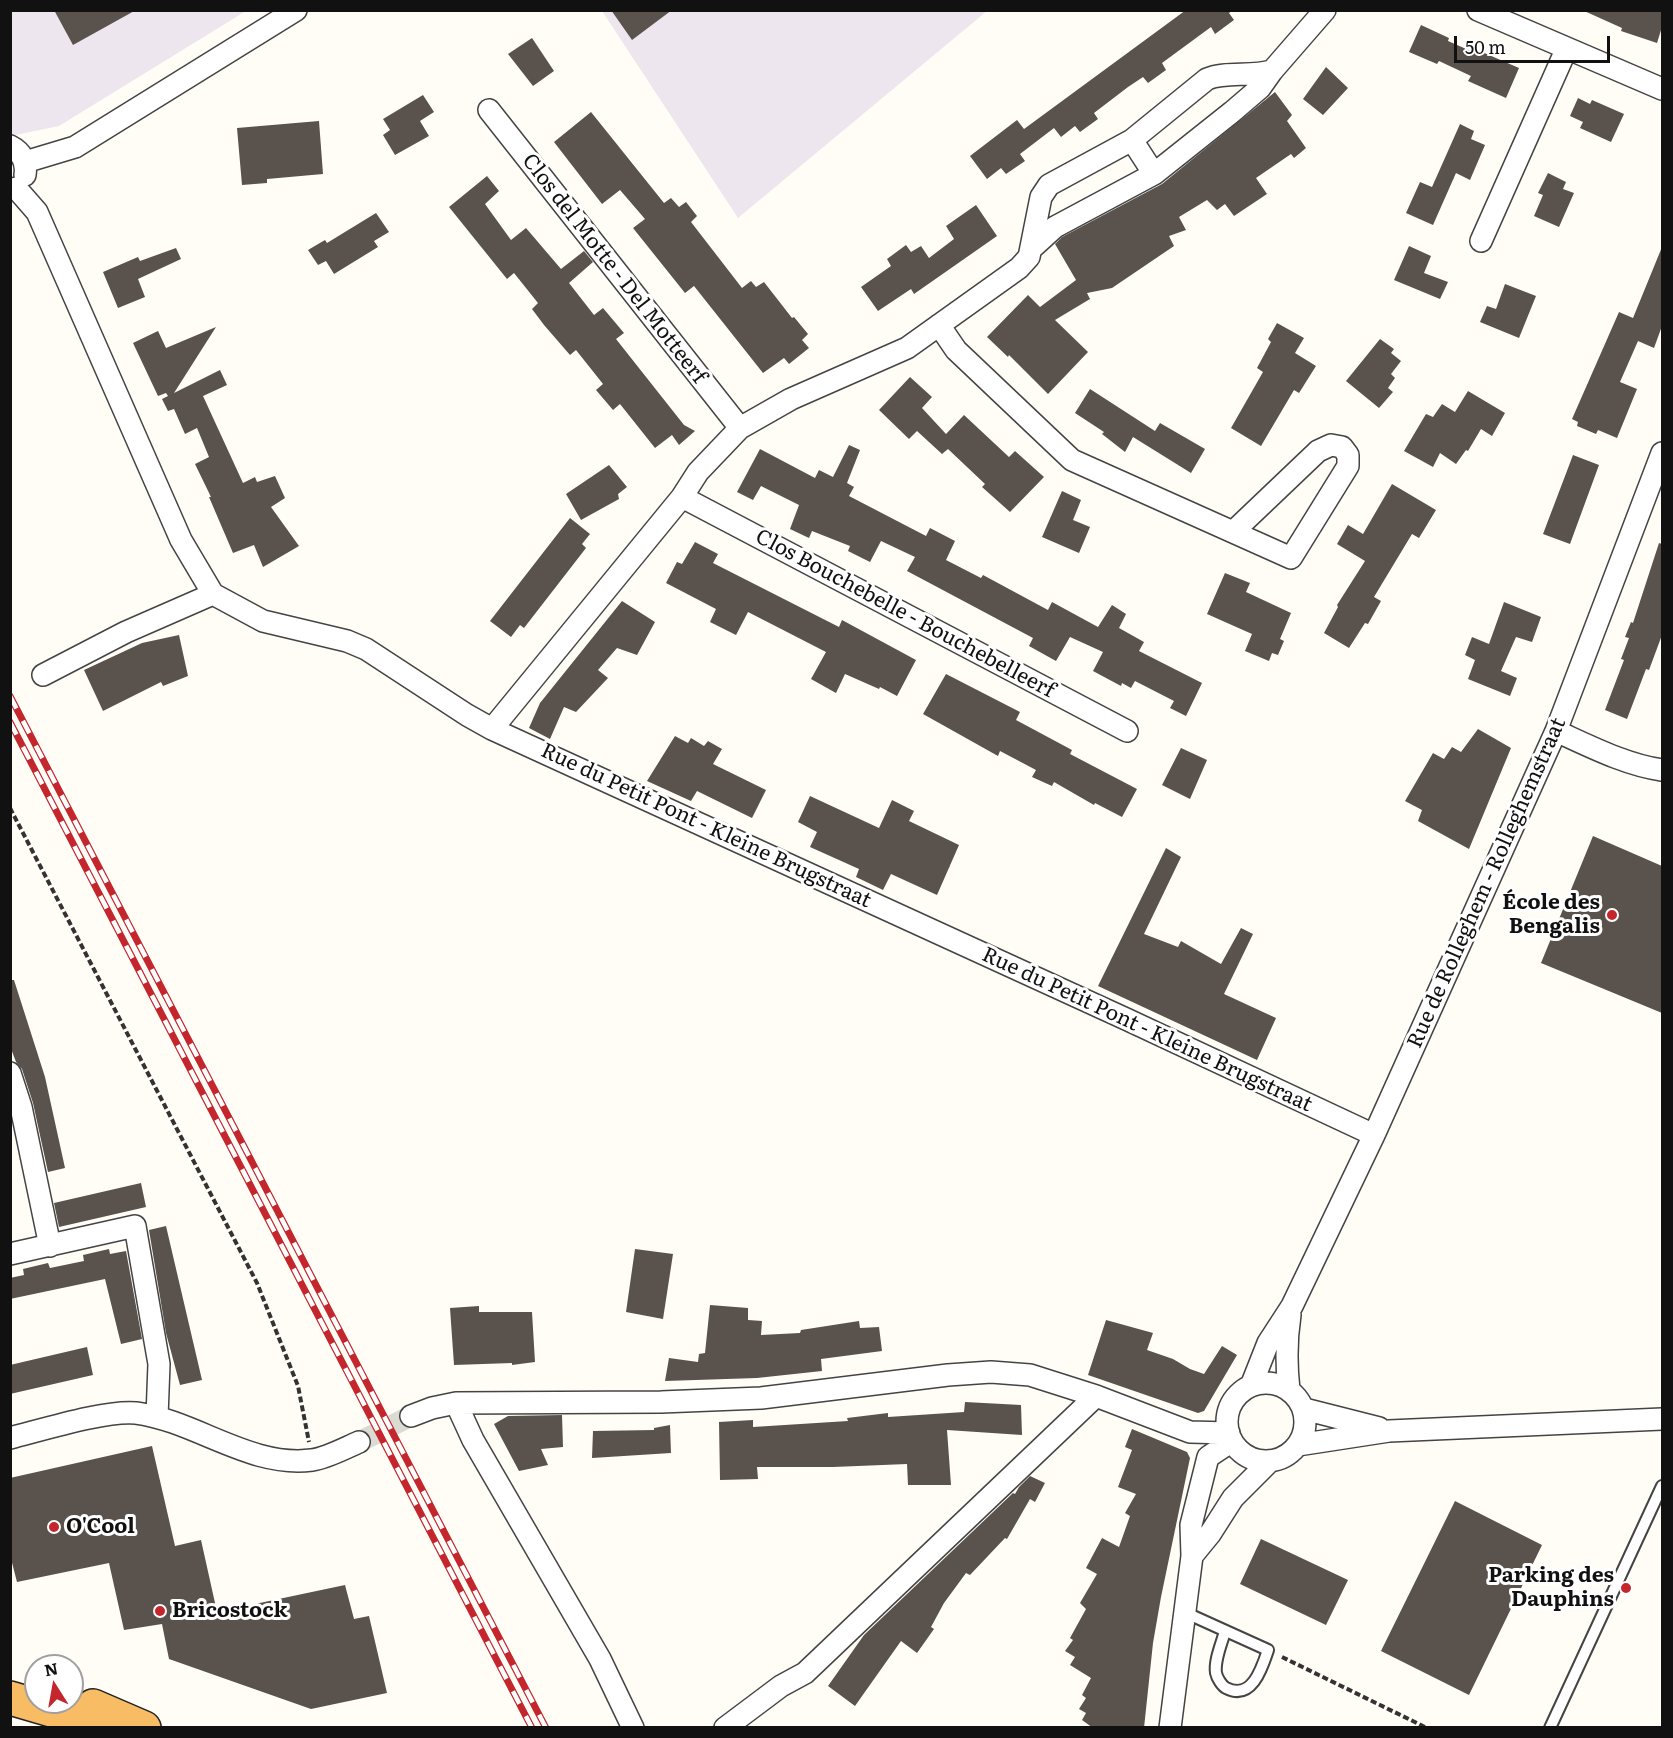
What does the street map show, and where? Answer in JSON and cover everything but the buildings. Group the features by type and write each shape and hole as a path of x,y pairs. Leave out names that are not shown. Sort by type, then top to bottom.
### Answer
{"highway":[{"path":"10,1698 113,1728"},
{"path":"84,1702 144,1728"}],"street":[{"path":"25,162 75,147 296,10"},
{"path":"1033,247 1045,234 1154,174 1232,112 1260,88 1325,10"},
{"path":"1478,10 1566,50 1662,89"},
{"path":"1480,241 1566,50"},
{"path":"492,729 682,497 698,472 740,428 791,399 907,348 1019,268 1029,257 1033,247 1041,197 1045,189 1053,182 1132,140 1212,77 1272,71"},
{"path":"1212,77 1227,86 1232,99 1232,112"},
{"name":"Clos del Motte - Del Motteerf","path":"489,110 740,428"},
{"path":"1132,140 1154,174"},
{"path":"10,146 17,149 25,162 25,176 13,189 37,212 181,540 213,594 126,632 43,675"},
{"path":"1041,197 1052,209 1069,220"},
{"path":"939,325 956,350 1072,460 1291,558 1348,466 1348,454 1342,447 1331,446 1318,451 1234,531"},
{"name":"Rue de Rolleghem - Rolleghemstraat","path":"1251,1386 1268,1343 1292,1306 1374,1135 1556,731 1662,453"},
{"name":"Clos Bouchebelle - Bouchebelleerf","path":"682,497 1127,731"},
{"name":"Rue du Petit Pont - Kleine Brugstraat","path":"213,594 263,621 347,641 366,649 467,716 492,729 1105,1009 1374,1135"},
{"path":"1556,731 1639,764 1662,770"},
{"path":"10,1073 16,1108 50,1246"},
{"path":"10,1254 135,1226 159,1364 157,1418"},
{"name":"Rue de Rolleghem - Rolleghemstraat","path":"1289,1390 1286,1362 1287,1334 1292,1306"},
{"path":"411,1416 432,1408 456,1403 661,1402 761,1398 948,1375 992,1372 1030,1375 1096,1396 1190,1432 1230,1437"},
{"path":"1264,1383 1277,1384 1289,1390 1298,1398 1304,1409 1306,1422 1304,1434 1298,1445 1286,1456 1270,1461 1255,1460 1241,1453 1230,1437 1227,1419 1231,1405 1239,1393 1251,1386 1264,1383"},
{"path":"725,1728 782,1686 805,1673 1096,1396"},
{"path":"456,1403 473,1440 600,1659 633,1728"},
{"path":"1304,1409 1389,1431"},
{"path":"10,1438 103,1416 134,1413 157,1418 275,1459 313,1460 359,1442"},
{"path":"1298,1445 1389,1431 1662,1419"},
{"path":"1170,1728 1192,1556 1191,1525 1208,1457 1230,1437"},
{"path":"1192,1556 1210,1534 1233,1498 1270,1461"}],"lane":[{"path":"1550,1728 1662,1486"},
{"path":"1184,1612 1268,1650 1260,1675 1249,1688 1234,1692 1223,1686 1216,1673 1225,1631"}],"path":[{"path":"10,808 256,1283 298,1386 313,1460"},
{"path":"1268,1650 1427,1728"}],"shaded area":[{"path":"11,11 246,11 59,126 11,136"},
{"path":"602,11 987,11 738,218"}],"tunnel":[{"path":"359,1442 411,1416"}],"railway":[{"path":"10,696 546,1728"},
{"path":"10,722 532,1728"}],"place":[{"name":"École des Bengalis","path":"1612,915"},
{"name":"O'Cool","path":"54,1527"},
{"name":"Parking des Dauphins","path":"1626,1588"},
{"name":"Bricostock","path":"160,1611"}]}
